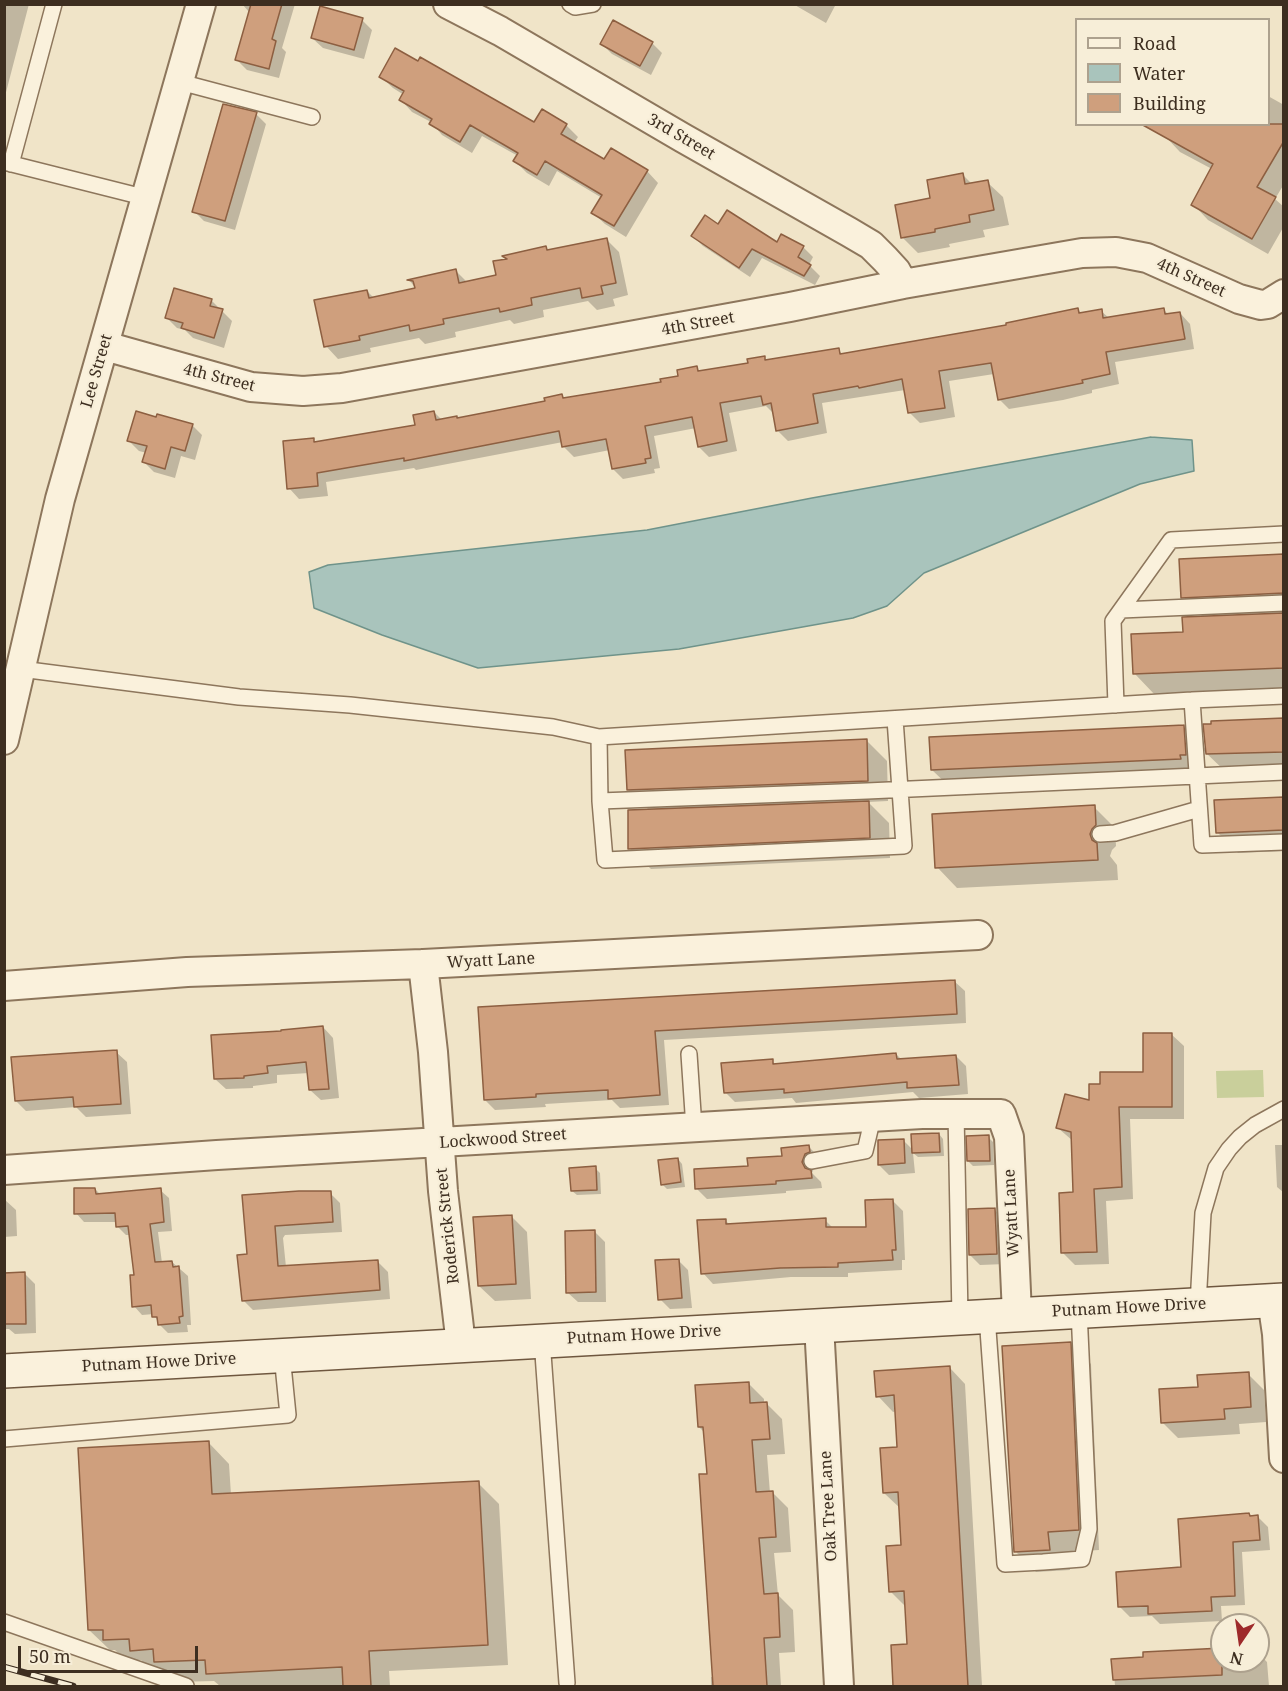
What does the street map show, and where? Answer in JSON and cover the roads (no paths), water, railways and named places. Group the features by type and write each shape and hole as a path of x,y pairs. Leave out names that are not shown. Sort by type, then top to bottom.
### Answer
{"street":[{"name":"Lee Street","path":"4,740 60,499 201,4"},
{"name":"3rd Street","path":"448,4 500,31 871,245 896,271 903,284"},
{"name":"4th Street","path":"105,346 251,387 303,391 342,388 1082,253 1116,252 1148,258 1250,302 1268,304 1284,294"},
{"name":"Wyatt Lane","path":"4,986 187,972 423,964 978,935"},
{"name":"Roderick Street","path":"423,964 433,1052 439,1144 461,1345"},
{"name":"Lockwood Street","path":"4,1170 217,1155 439,1144 873,1117 956,1113 1001,1114"},
{"name":"Wyatt Lane","path":"988,1316 1009,1137 1001,1114"},
{"name":"Putnam Howe Drive","path":"4,1371 1278,1300"},
{"path":"1278,1300 1277,1334 1284,1458"},
{"name":"Oak Tree Lane","path":"819,1324 840,1686"}],"lane":[{"path":"54,4 8,163 147,198"},
{"path":"570,4 574,7 592,4"},
{"path":"180,82 312,117"},
{"path":"1116,705 1113,621 1171,540 1284,534"},
{"path":"1121,610 1284,603"},
{"path":"21,669 239,697 350,705 553,727 599,738 1284,696"},
{"path":"1192,700 1202,845 1284,842"},
{"path":"599,738 604,860 904,846 895,719"},
{"path":"600,801 1284,772"},
{"path":"1100,834 1115,833 1200,809"},
{"path":"689,1054 694,1128"},
{"path":"1198,1305 1203,1213 1216,1168 1240,1137 1284,1109"},
{"path":"956,1113 988,1316 1005,1564 1082,1559 1089,1529 1079,1311"},
{"path":"812,1161 865,1151 873,1117"},
{"path":"542,1340 567,1683"},
{"path":"4,1439 288,1415 282,1355"},
{"path":"4,1622 186,1686"}],"water":[{"path":"1151,437 1192,440 1194,471 1140,484 924,573 887,606 853,618 679,649 478,668 382,635 314,608 309,572 328,565 647,530"}],"railway":[{"path":"4,1667 73,1686"}]}
